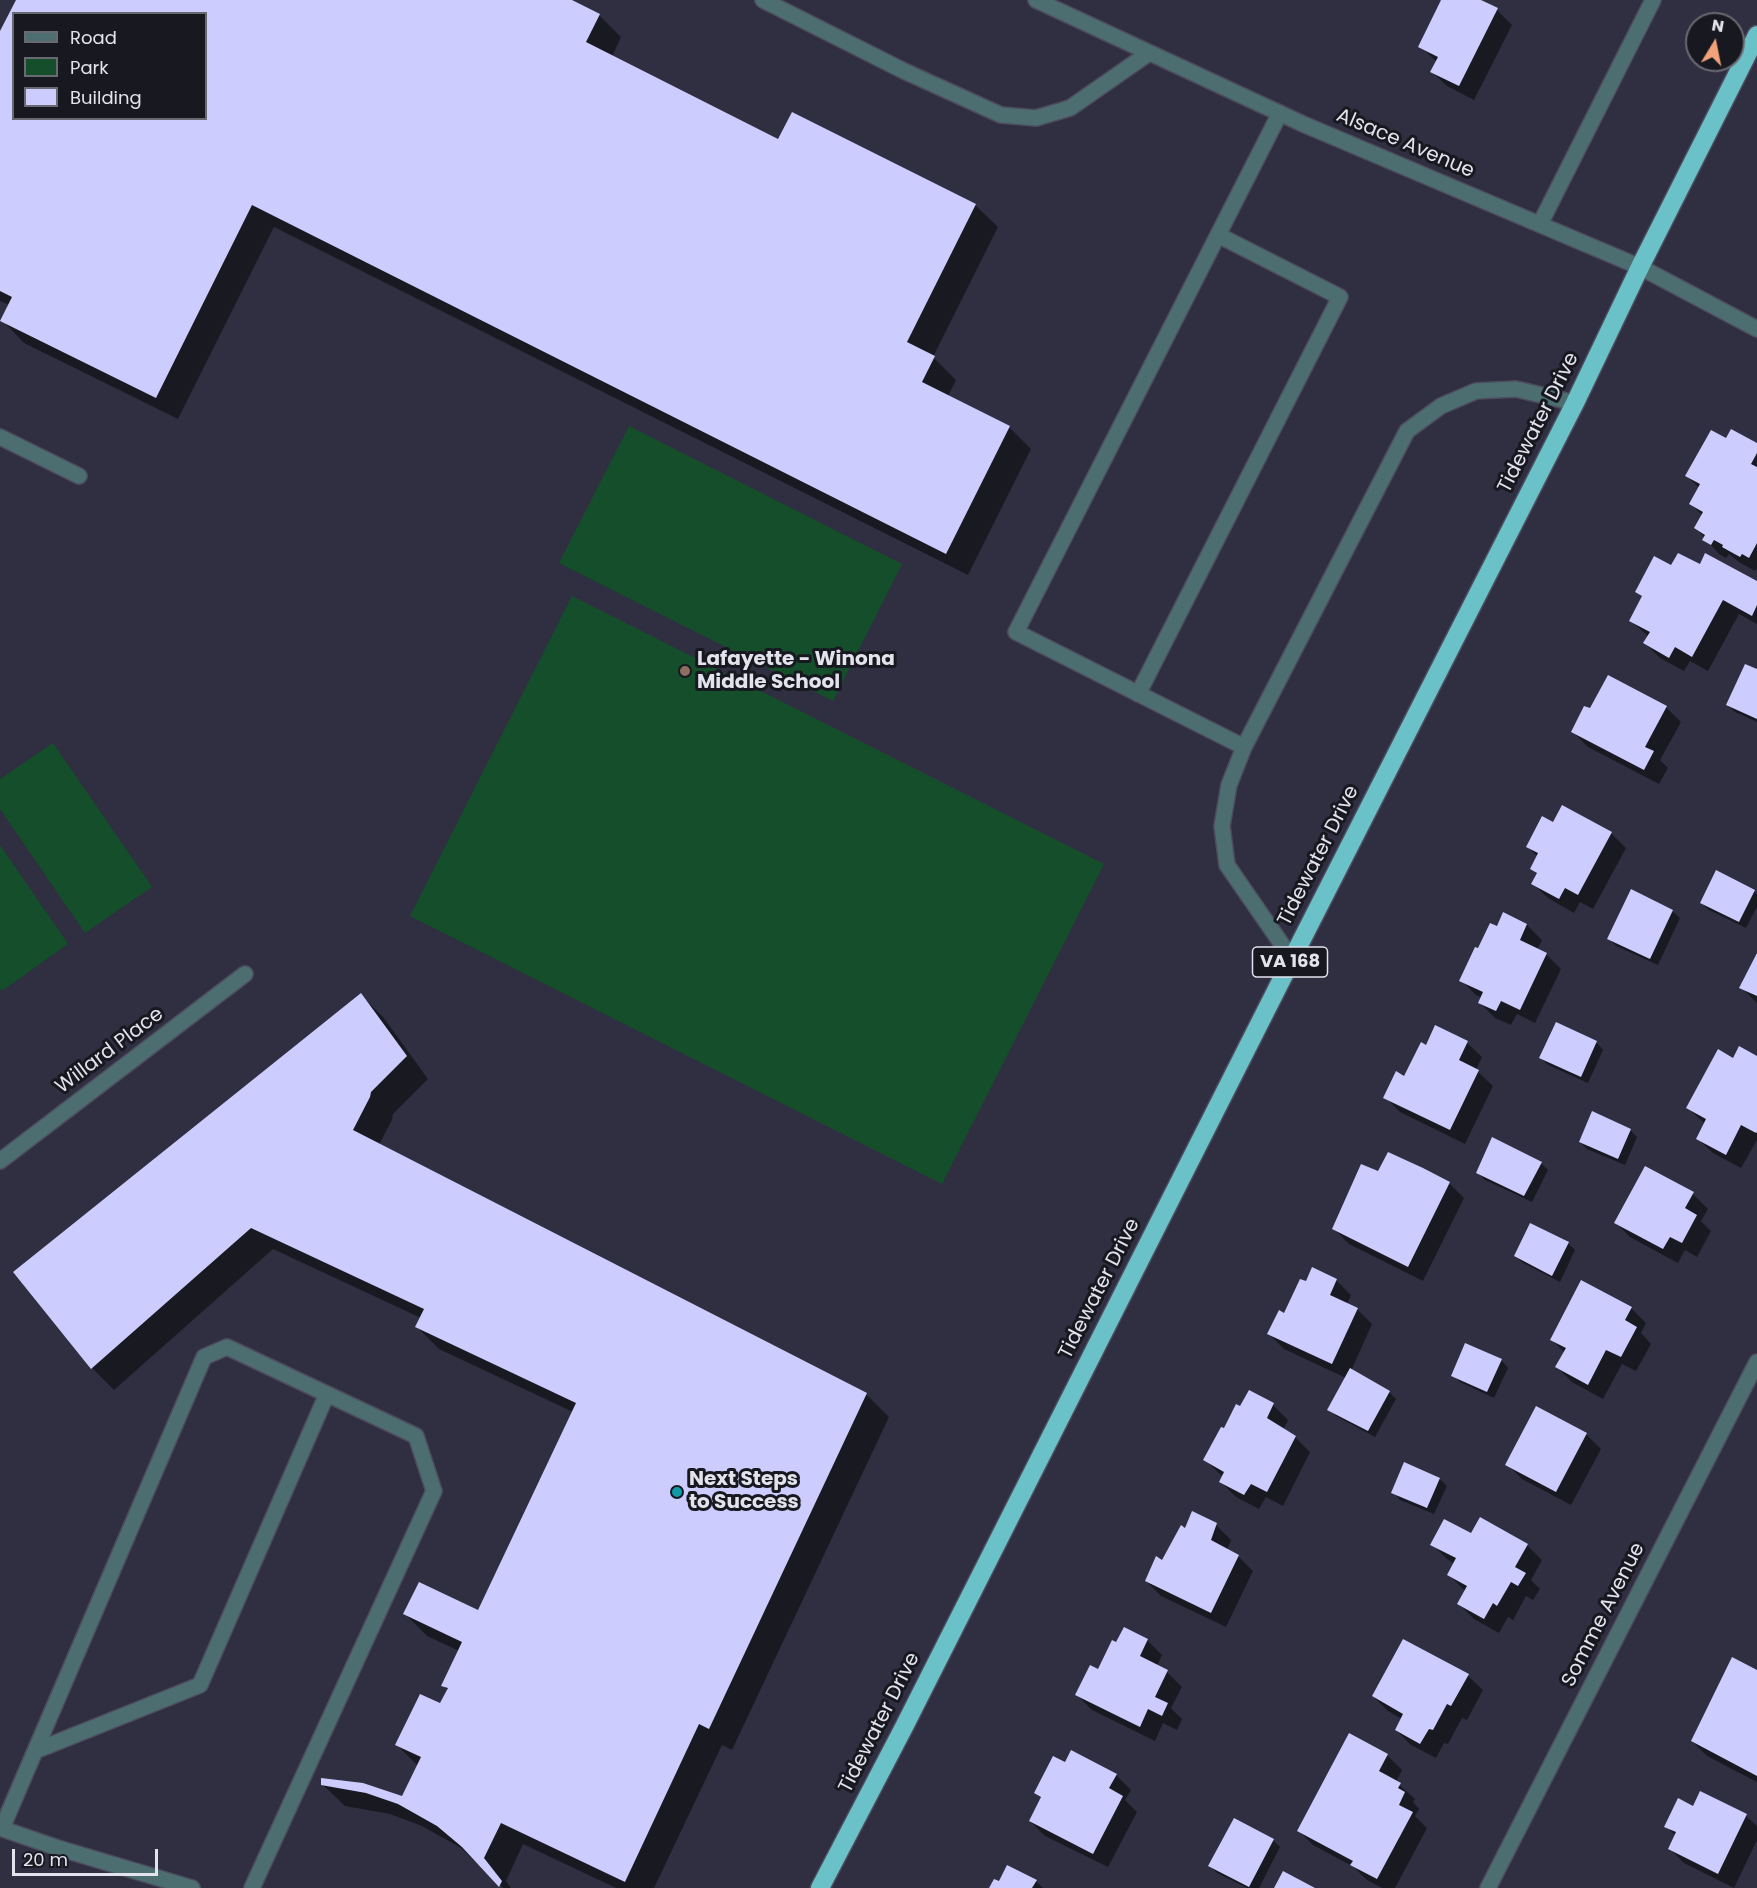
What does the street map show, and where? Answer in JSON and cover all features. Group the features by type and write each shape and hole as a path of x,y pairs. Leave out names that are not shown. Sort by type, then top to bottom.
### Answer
{"highway":[{"name":"Tidewater Drive","path":"820,1888 904,1727 1575,403 1640,267 1757,35"}],"street":[{"path":"763,0 904,71 1001,115 1036,118 1070,108 1149,52"},
{"name":"Alsace Avenue","path":"1036,0 1280,113 1640,267 1757,329"},
{"path":"1540,224 1653,0"},
{"path":"1244,747 1016,632 1280,113"},
{"path":"1138,694 1340,297 1218,235"},
{"path":"1292,959 1227,865 1222,826 1229,785 1244,747 1407,431 1441,406 1476,391 1516,389 1575,403"},
{"path":"0,437 79,476"},
{"name":"Willard Place","path":"0,1161 245,974"},
{"path":"192,1888 58,1848 1,1828 204,1357 227,1347 416,1436 434,1491 252,1888"},
{"name":"Somme Avenue","path":"1488,1888 1757,1362"},
{"path":"35,1751 200,1685 327,1394"}],"green space":[{"path":"629,426 902,564 833,701 559,563"},
{"path":"572,596 1104,864 942,1184 410,916"},
{"path":"53,743 152,887 85,933 0,809 0,779"},
{"path":"0,845 68,944 2,991 0,988"}],"building":[{"path":"16,0 572,0 600,14 586,42 778,139 792,112 976,204 907,342 935,356 922,382 1010,426 946,554 252,205 156,398 0,321 12,297 0,291 0,31"},
{"path":"1441,0 1481,0 1498,8 1459,86 1430,72 1438,57 1418,47"},
{"path":"1731,429 1757,443 1757,453 1751,464 1757,467 1757,543 1749,558 1742,554 1740,557 1714,540 1711,545 1702,540 1705,535 1694,528 1703,512 1689,504 1700,484 1685,476 1711,430 1726,438"},
{"path":"1678,553 1700,564 1705,553 1757,581 1757,605 1752,616 1723,600 1692,657 1675,647 1669,658 1643,643 1650,632 1629,621 1642,596 1635,592 1654,556 1671,565"},
{"path":"1745,664 1757,669 1757,719 1726,705"},
{"path":"1608,675 1667,706 1645,747 1654,751 1644,770 1571,732 1584,706 1590,708"},
{"path":"1562,805 1612,832 1578,895 1565,888 1559,899 1531,884 1537,873 1530,869 1538,853 1526,847 1542,816 1553,822"},
{"path":"1716,870 1755,890 1739,922 1700,903"},
{"path":"1631,889 1673,910 1650,959 1607,939"},
{"path":"1503,912 1527,924 1520,940 1547,953 1520,1010 1501,1001 1496,1011 1478,1003 1483,992 1459,981 1475,947 1478,948 1490,923 1497,926"},
{"path":"1757,953 1757,996 1739,988"},
{"name":"Next Steps to Success","path":"361,993 407,1056 371,1092 353,1130 867,1393 709,1729 699,1724 625,1882 501,1823 484,1858 502,1881 499,1887 462,1847 437,1826 398,1804 366,1793 321,1785 321,1778 363,1783 402,1796 421,1757 395,1745 420,1694 440,1703 448,1688 441,1686 462,1642 403,1614 419,1582 478,1610 576,1403 415,1327 424,1309 251,1228 91,1369 13,1272"},
{"path":"1556,1022 1597,1041 1581,1077 1539,1058"},
{"path":"1435,1025 1468,1041 1459,1060 1479,1070 1450,1130 1383,1098 1396,1071 1404,1076 1421,1042 1426,1045"},
{"path":"1739,1046 1757,1056 1757,1132 1741,1125 1726,1155 1696,1139 1706,1119 1686,1108 1718,1049 1733,1058"},
{"path":"1592,1111 1631,1129 1618,1159 1579,1142"},
{"path":"1492,1137 1542,1162 1524,1196 1476,1173"},
{"path":"1388,1152 1450,1182 1408,1267 1332,1229 1361,1164 1378,1171"},
{"path":"1645,1166 1694,1192 1685,1208 1697,1215 1682,1243 1670,1237 1663,1249 1614,1223"},
{"path":"1530,1223 1569,1242 1552,1276 1514,1256"},
{"path":"1312,1267 1337,1279 1330,1295 1358,1308 1332,1364 1267,1334 1279,1310 1284,1313 1300,1279 1306,1281"},
{"path":"1581,1280 1632,1307 1625,1320 1637,1327 1621,1357 1606,1350 1588,1385 1555,1367 1566,1348 1550,1340"},
{"path":"1465,1343 1502,1359 1487,1392 1451,1376"},
{"path":"1350,1368 1390,1391 1368,1431 1327,1410"},
{"path":"1249,1390 1274,1403 1267,1418 1296,1436 1267,1492 1251,1484 1244,1495 1219,1482 1224,1472 1203,1460 1221,1427 1224,1428 1236,1404 1240,1406"},
{"path":"1536,1406 1587,1433 1556,1492 1505,1465"},
{"path":"1404,1462 1440,1478 1427,1508 1391,1493"},
{"path":"1192,1511 1217,1523 1211,1540 1239,1555 1211,1613 1145,1581 1156,1556 1162,1560 1181,1525 1185,1528"},
{"path":"1480,1517 1528,1544 1515,1567 1526,1573 1518,1586 1511,1582 1497,1606 1493,1603 1484,1619 1457,1604 1467,1586 1447,1575 1456,1558 1430,1545 1444,1519 1471,1533"},
{"path":"1124,1627 1148,1639 1140,1656 1168,1670 1155,1697 1168,1703 1162,1716 1148,1709 1140,1727 1075,1695 1090,1665 1098,1669 1112,1640 1116,1642"},
{"path":"1403,1639 1469,1674 1451,1706 1447,1704 1433,1730 1429,1729 1420,1744 1395,1730 1403,1714 1372,1696"},
{"path":"1732,1657 1757,1670 1757,1776 1691,1741"},
{"path":"1349,1733 1388,1754 1379,1771 1401,1783 1398,1788 1405,1792 1399,1805 1413,1812 1377,1879 1350,1865 1353,1861 1297,1831"},
{"path":"1071,1750 1117,1774 1109,1788 1123,1796 1093,1854 1029,1821 1041,1797 1034,1793 1053,1756 1065,1762"},
{"path":"1700,1791 1747,1814 1718,1874 1668,1849 1676,1832 1664,1827 1678,1798 1693,1806"},
{"path":"1234,1818 1274,1839 1249,1887 1208,1866"},
{"path":"1007,1865 1037,1880 1032,1888 989,1888 994,1879 999,1881"},
{"path":"1283,1871 1315,1888 1274,1888"}],"place":[{"name":"Lafayette - Winona Middle School","path":"685,671"},
{"name":"Next Steps to Success","path":"677,1492"}]}
